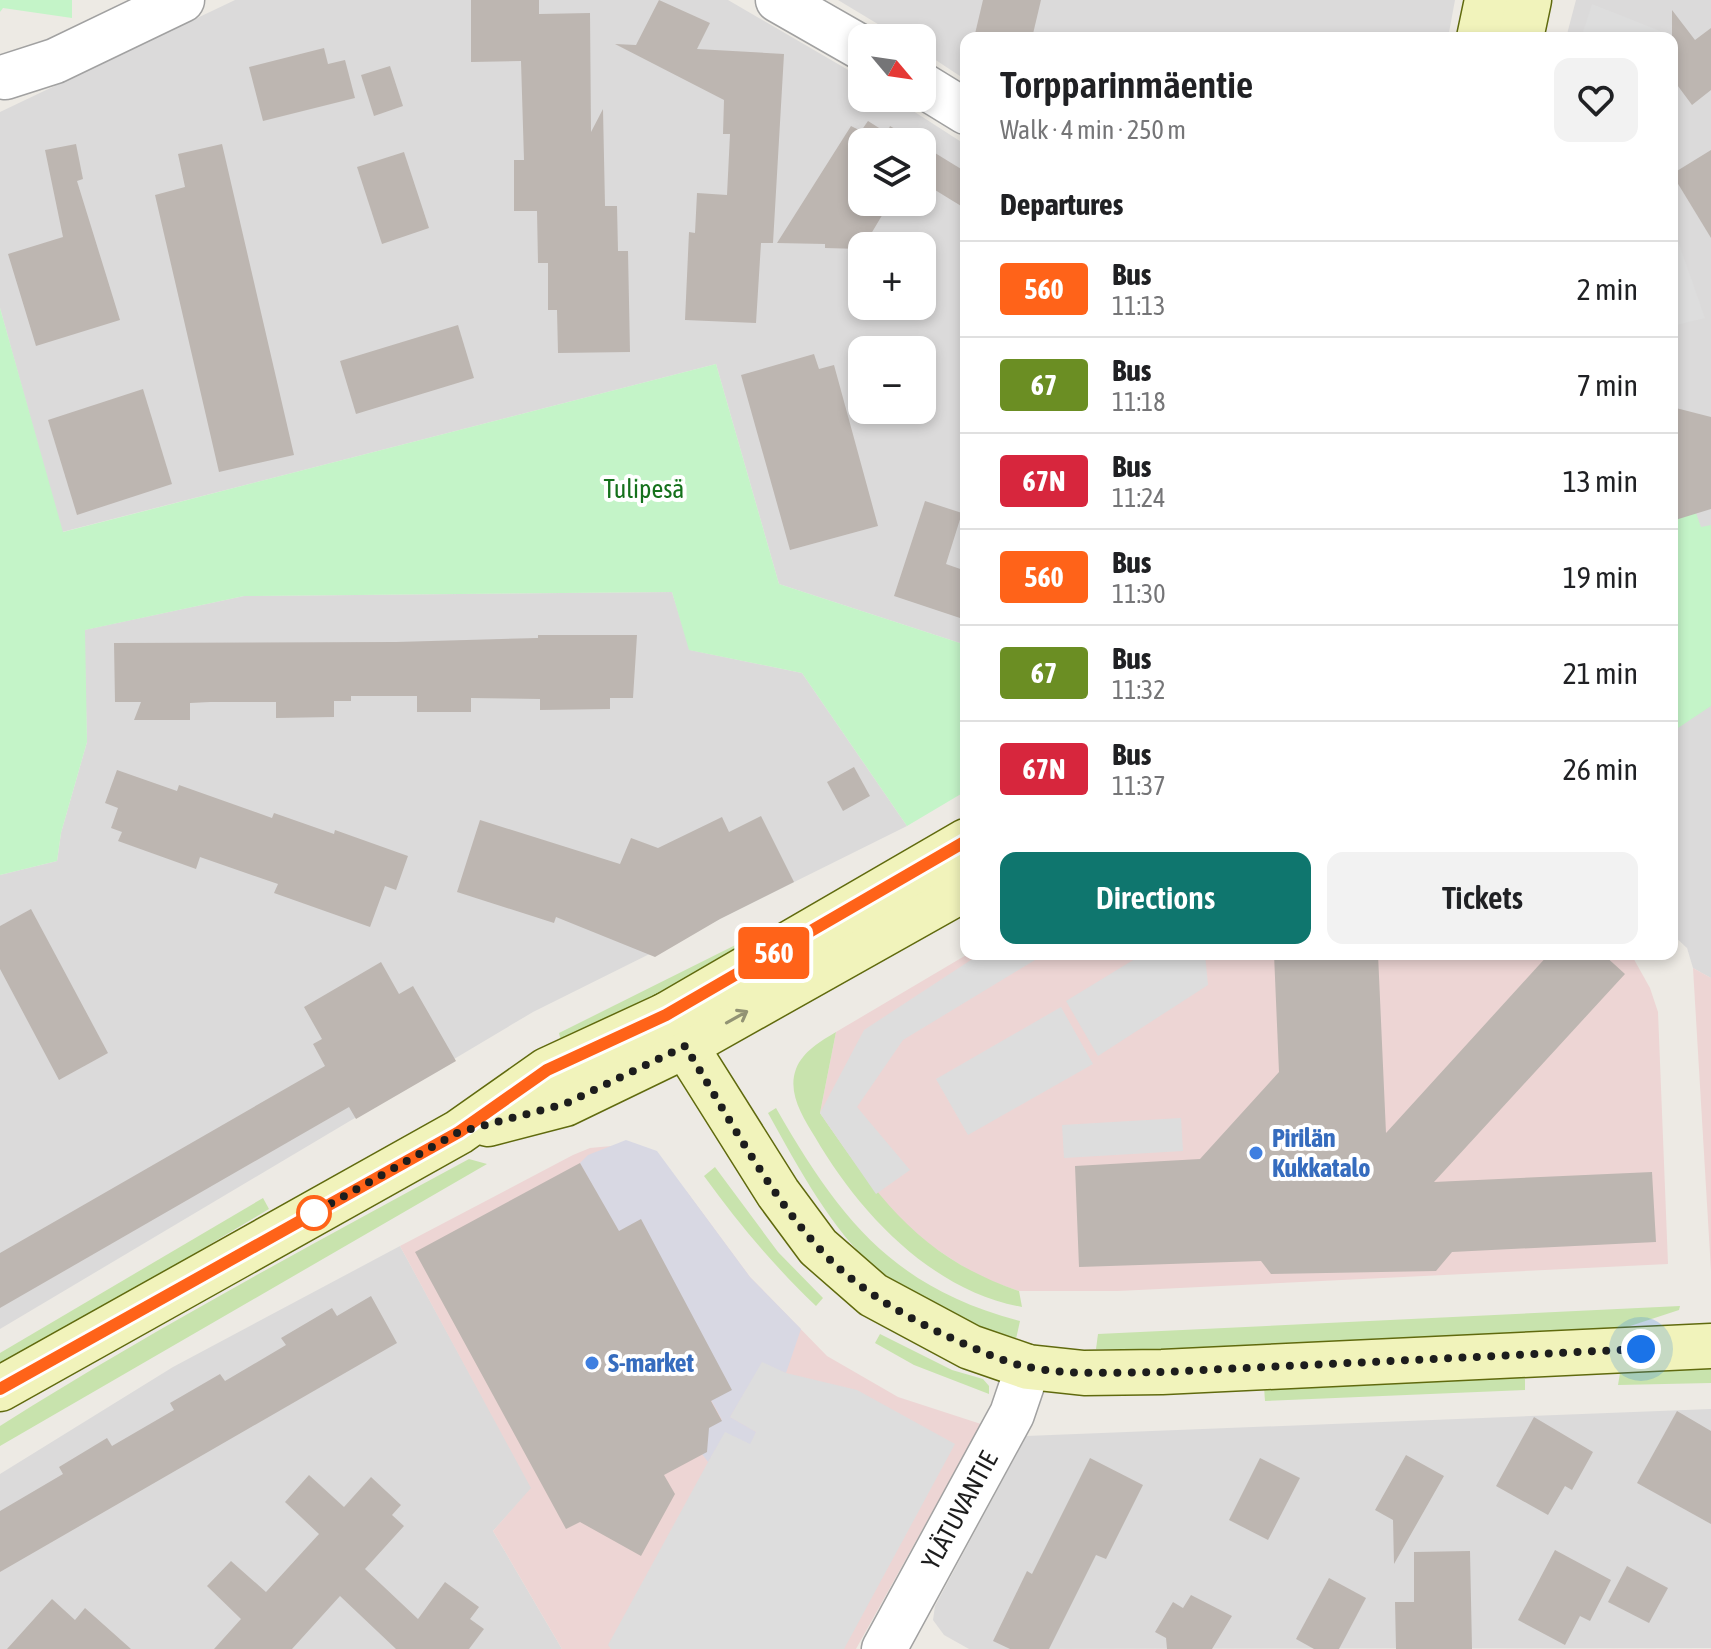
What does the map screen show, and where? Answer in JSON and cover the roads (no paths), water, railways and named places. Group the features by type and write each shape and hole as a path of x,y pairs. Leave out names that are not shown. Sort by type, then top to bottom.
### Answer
{"main road":[{"path":"1480,32 1487,0"},
{"path":"1522,32 1529,0"},
{"path":"676,1031 960,845"},
{"path":"0,1389 459,1132 547,1070 676,1031 960,891"},
{"path":"676,1031 778,1193 818,1247 841,1270 873,1295 921,1324 970,1347 1028,1367 1084,1373 1162,1372 1711,1346"}],"street":[{"path":"5,77 55,61 182,0"},
{"path":"778,0 848,40"},
{"path":"936,94 960,108"},
{"name":"YLÄTUVANTIE","path":"899,1644 1012,1414 1028,1367"}],"place":[{"name":"Pirilän Kukkatalo","path":"1256,1153"},
{"name":"S-market","path":"592,1363"}],"park label":[{"name":"Tulipesä","path":"644,489"}]}
